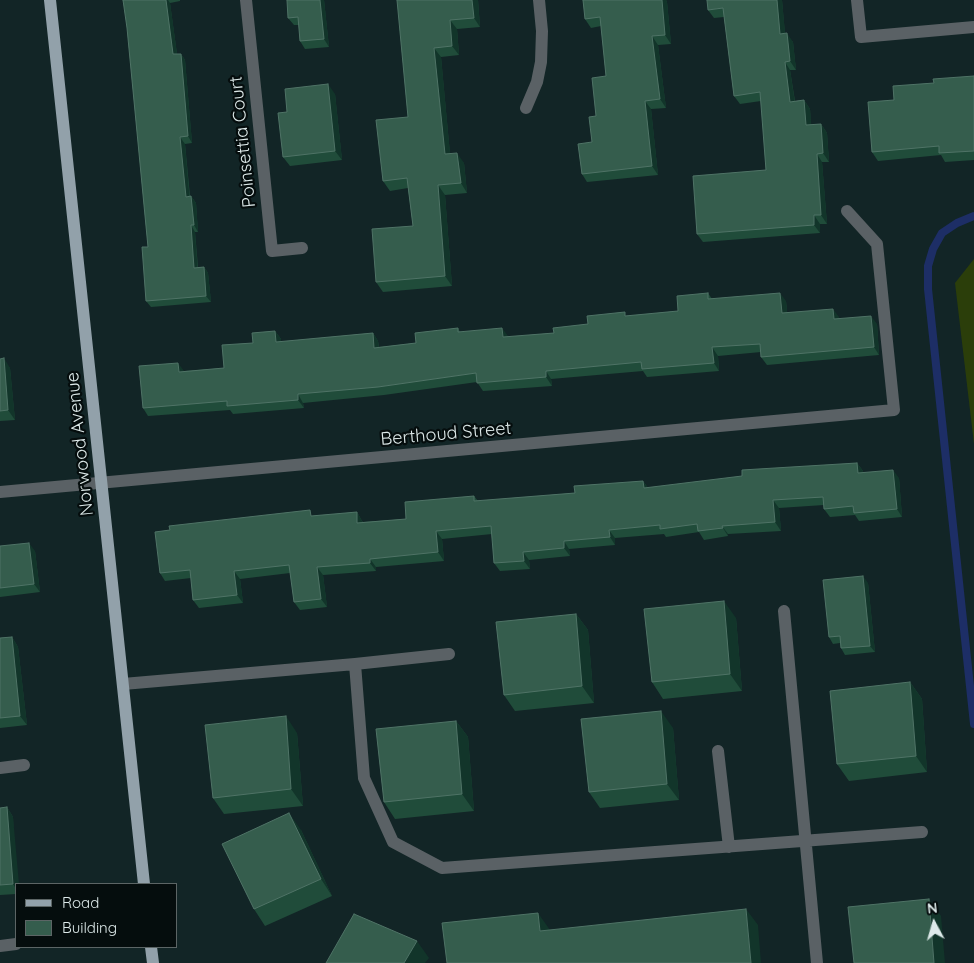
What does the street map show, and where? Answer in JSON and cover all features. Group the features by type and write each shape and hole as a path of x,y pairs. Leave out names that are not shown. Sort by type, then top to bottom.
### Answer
{"main road":[{"name":"Norwood Avenue","path":"50,0 144,883"},
{"path":"151,948 153,963"}],"street":[{"name":"Poinsettia Court","path":"246,0 272,251 302,248"},
{"path":"526,108 537,82 541,62 542,31 539,0"},
{"path":"857,0 861,37 974,27"},
{"name":"Berthoud Street","path":"0,492 894,410 877,244 847,212"},
{"path":"784,611 817,963"},
{"path":"123,684 449,654"},
{"path":"355,664 364,778 393,842 442,868 922,832"},
{"path":"718,751 729,847"},
{"path":"0,768 24,765"},
{"path":"0,946 15,944"}],"green space":[{"path":"974,259 974,444 955,283"}],"building":[{"path":"123,0 166,0 173,54 181,54 188,136 180,137 186,197 191,196 194,225 191,225 194,268 204,267 206,296 146,301 142,247 148,247"},
{"path":"287,0 320,0 324,39 300,41 298,17 288,18"},
{"path":"397,0 472,0 474,18 450,20 452,46 434,48 445,154 457,153 461,183 438,185 445,276 376,282 372,229 413,226 407,178 383,181 376,120 408,117"},
{"path":"583,0 662,0 665,35 652,36 660,99 645,101 652,166 582,174 578,144 592,142 589,117 596,116 592,78 606,76 600,17 585,19"},
{"path":"707,0 777,0 780,34 787,33 790,61 785,62 790,102 804,100 806,125 821,124 823,153 817,154 821,215 814,215 814,225 697,234 693,176 766,170 760,92 734,96 723,8 708,10"},
{"path":"974,76 974,151 939,153 939,146 872,152 868,102 894,100 893,86 934,83 933,79"},
{"path":"328,84 335,151 283,157 278,113 287,112 285,89"},
{"path":"708,293 708,299 780,293 782,313 833,309 834,319 871,316 874,347 761,357 760,344 712,347 714,363 642,369 641,362 546,371 546,377 477,383 476,373 378,387 298,394 298,400 227,406 227,401 143,408 139,366 178,363 179,372 224,368 222,345 253,343 252,333 275,331 276,342 373,333 374,348 416,343 415,333 458,328 458,332 502,328 503,337 554,333 553,328 588,324 587,316 625,312 625,316 678,311 677,296"},
{"path":"4,358 8,410 0,411 0,359"},
{"path":"857,463 858,473 893,470 897,509 854,513 853,506 824,509 823,497 773,500 775,522 722,526 723,528 698,531 697,524 660,529 660,525 609,530 610,537 564,541 564,548 523,552 524,561 494,563 491,526 436,531 438,552 370,559 370,563 317,567 321,599 294,602 289,565 234,571 237,595 193,600 190,570 160,573 155,532 170,530 169,526 310,510 311,516 357,512 357,523 406,519 405,502 474,496 474,501 575,493 574,486 643,481 644,488 742,476 742,470"},
{"path":"29,543 34,584 0,588 0,546"},
{"path":"863,576 870,646 841,648 840,636 829,637 823,580"},
{"path":"724,601 730,674 652,682 644,609"},
{"path":"576,614 582,686 504,695 496,622"},
{"path":"12,637 20,716 0,718 0,638"},
{"path":"910,682 916,756 837,764 830,691"},
{"path":"661,711 667,784 589,792 581,719"},
{"path":"286,716 291,789 213,798 205,725"},
{"path":"456,721 462,794 384,802 376,729"},
{"path":"7,807 13,884 0,885 0,808"},
{"path":"289,813 321,879 254,909 222,844"},
{"path":"929,899 934,963 854,963 848,907"},
{"path":"746,909 751,963 447,963 442,923 538,913 540,931"},
{"path":"354,914 417,941 404,963 326,963"}],"waterway":[{"path":"974,216 957,223 942,233 933,249 928,266 928,289 974,724"}]}
